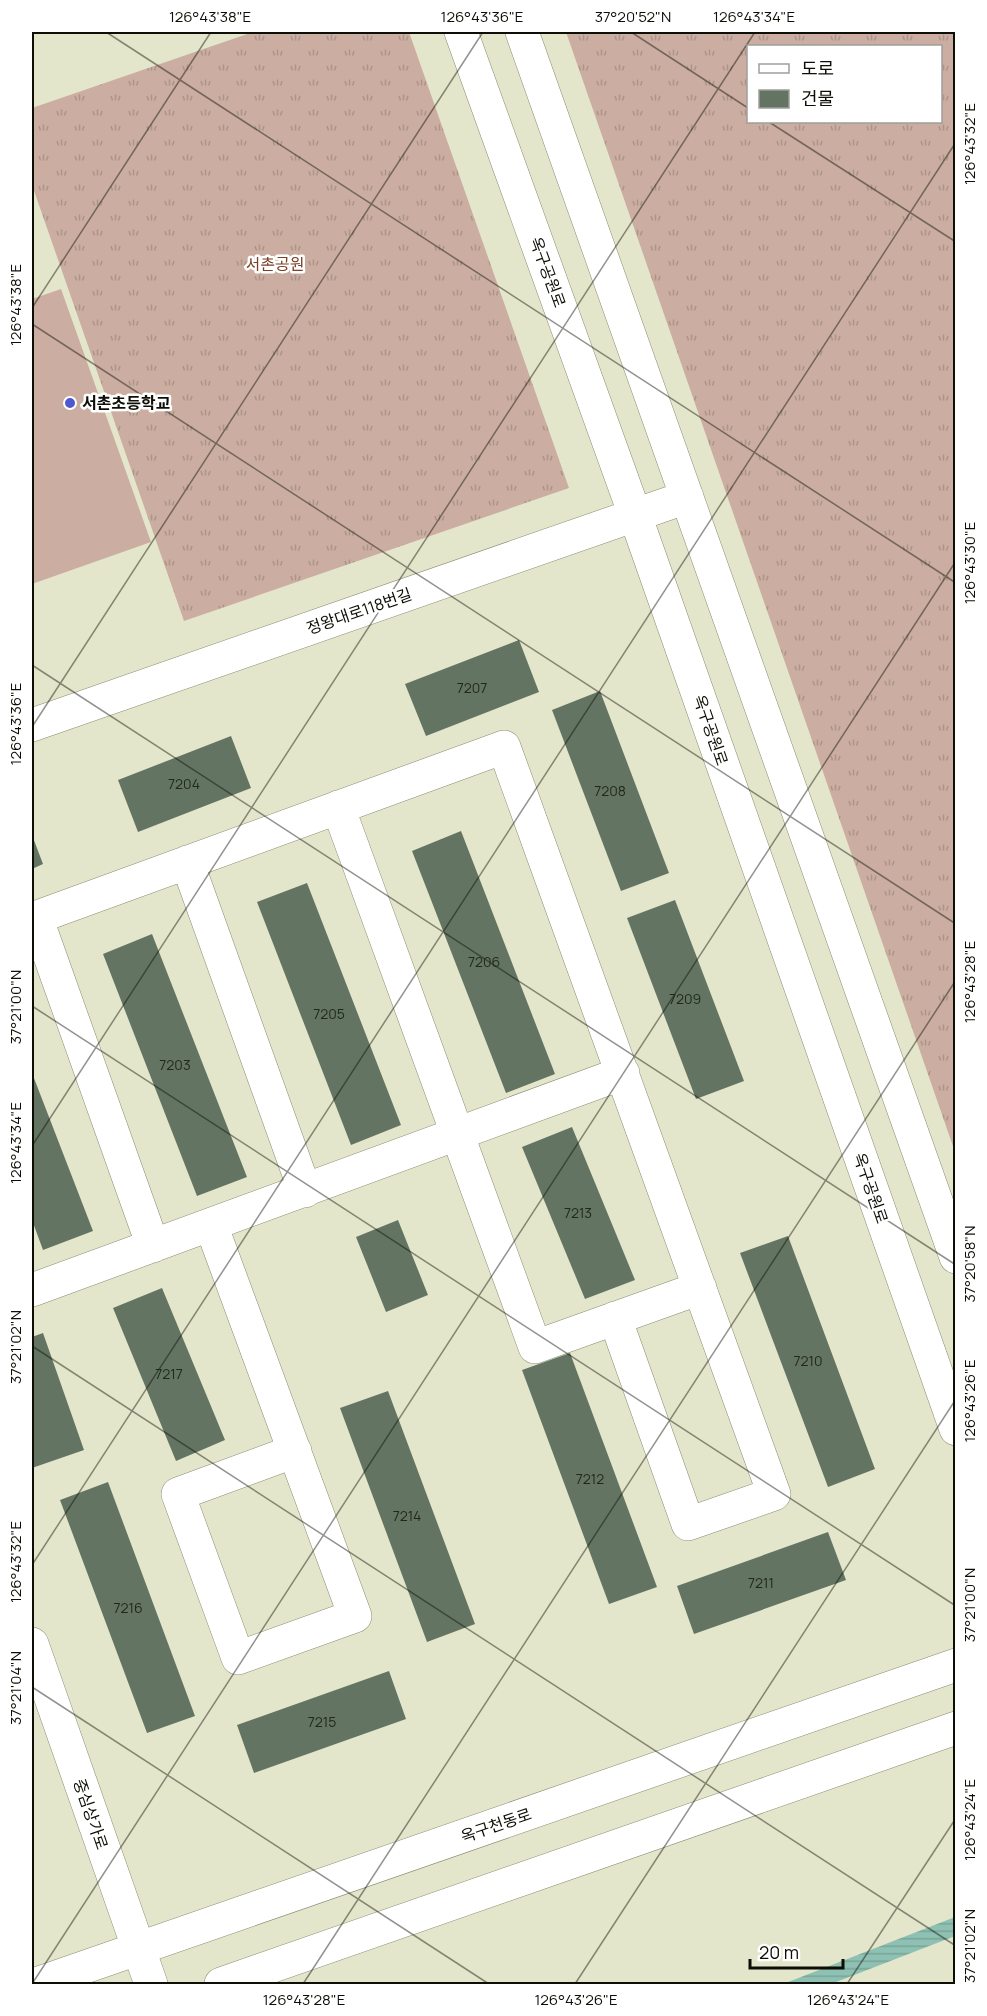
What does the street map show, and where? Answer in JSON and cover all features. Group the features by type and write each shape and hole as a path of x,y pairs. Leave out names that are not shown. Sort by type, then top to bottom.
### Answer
{"street":[{"name":"옥구공원로","path":"461,32 635,515 956,1429"},
{"path":"522,32 956,1257"},
{"name":"정왕대로118번길","path":"32,725 687,497"},
{"path":"153,1246 34,918 504,747 774,1494 688,1524 615,1318"},
{"path":"338,807 535,1347 700,1288"},
{"path":"187,862 305,1191"},
{"path":"32,1290 623,1074"},
{"path":"211,1225 295,1451 355,1616 238,1658 178,1494 295,1451"},
{"name":"중심상가로","path":"32,1644 151,1984"},
{"name":"옥구천동로","path":"36,1984 952,1664"},
{"path":"221,1984 956,1728"}],"green space":[{"name":"서촌공원","path":"253,32 409,32 569,488 184,621 32,185 32,108"},
{"path":"566,32 955,32 955,1152"},
{"path":"61,289 151,542 32,584 32,299"}],"water":[{"path":"955,1917 955,1936 831,1984 783,1984"}],"building":[{"path":"519,640 539,692 426,736 405,684"},
{"path":"600,691 669,873 621,891 552,710"},
{"path":"231,736 251,788 138,832 118,780"},
{"path":"461,831 555,1074 506,1093 412,851"},
{"path":"32,835 43,864 32,869"},
{"path":"307,883 401,1125 351,1145 257,902"},
{"path":"675,900 744,1081 696,1099 627,918"},
{"path":"152,934 247,1177 197,1196 103,954"},
{"path":"32,1073 93,1231 43,1250 32,1220"},
{"path":"572,1127 635,1280 585,1299 522,1147"},
{"path":"398,1220 428,1295 386,1312 356,1237"},
{"path":"788,1236 875,1469 828,1487 740,1253"},
{"path":"162,1288 225,1440 176,1461 113,1308"},
{"path":"43,1333 84,1450 32,1468 32,1337"},
{"path":"570,1353 657,1587 609,1604 522,1370"},
{"path":"388,1391 475,1624 427,1642 340,1408"},
{"path":"108,1482 195,1716 147,1733 60,1500"},
{"path":"828,1532 846,1580 694,1634 677,1586"},
{"path":"389,1671 406,1719 254,1773 237,1725"}],"place":[{"name":"서촌초등학교","path":"70,403"}]}
